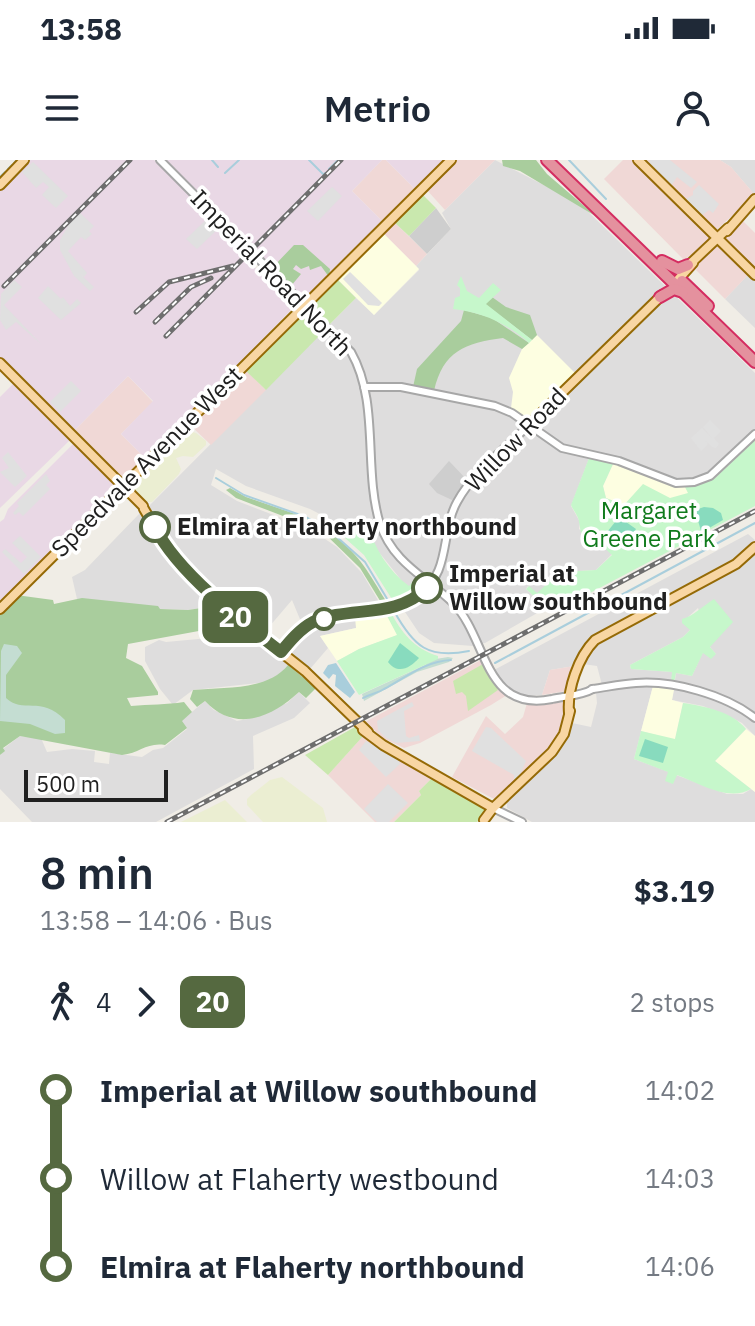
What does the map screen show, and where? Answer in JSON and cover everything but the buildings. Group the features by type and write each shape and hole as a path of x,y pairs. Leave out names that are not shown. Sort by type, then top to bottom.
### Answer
{"highway":[{"path":"547,160 755,352"},
{"path":"556,160 662,266 666,280 658,297"},
{"path":"662,266 678,269 690,265"},
{"path":"690,265 687,278 689,291 755,362"},
{"path":"658,297 674,289 689,291"}],"main road":[{"path":"0,185 24,160"},
{"name":"Speedvale Avenue West","path":"0,609 451,160"},
{"path":"638,160 755,275"},
{"name":"Willow Road","path":"529,425 755,199"},
{"path":"0,363 144,508 174,556 234,616 281,652 383,745 496,808"},
{"path":"484,821 552,752 564,734 582,657 599,637 736,564 755,547"}],"street":[{"name":"Imperial Road North","path":"160,160 351,352 364,387 381,527 400,560 457,608 488,665 504,687 531,698 573,693"},
{"path":"364,387 401,387 495,406 512,413 562,448 619,461 666,480 682,483 701,481 713,474 755,434"},
{"name":"Willow Road","path":"430,585 443,562 458,500 529,425"},
{"path":"281,652 295,635 315,622 399,605 417,597 430,585"},
{"path":"573,693 635,683 661,684 721,698 755,718"},
{"path":"496,808 522,822"}],"shaded area":[{"path":"28,160 154,160 246,251 246,259 275,288 286,293 297,304 146,459 121,434 153,401 128,376 73,432 0,358 0,190"},
{"path":"165,160 382,160 352,191 383,222 305,300"},
{"path":"382,160 386,160 415,189 383,222 352,191"},
{"path":"386,160 445,160 415,189"},
{"path":"454,160 495,160 445,210 426,189"},
{"path":"495,160 579,203 755,373 755,431 714,471 694,479 673,479 591,453 571,506 580,522 579,529 612,554 596,570 560,572 537,594 528,586 526,589 546,608 485,643 473,646 434,643 419,633 403,609 431,590 416,578 409,587 402,581 378,551 362,523 354,520 349,529 310,509 246,486 216,469 211,485 237,501 310,529 337,547 362,573 385,612 356,617 356,628 320,636 328,648 310,669 287,651 314,626 311,619 302,624 292,600 263,634 232,609 168,544 149,506 356,298 374,315 419,270 416,266 451,229 442,213"},
{"path":"623,160 632,160 710,238 686,262 604,179"},
{"path":"647,160 720,160 731,167 755,195 715,231"},
{"path":"650,160 670,160 697,182 691,188 677,177 671,186 649,165"},
{"path":"720,160 755,160 755,195 731,167"},
{"path":"33,162 68,196 56,208 42,195 49,187 43,182 36,188 22,172"},
{"path":"699,185 719,204 713,213 709,210 701,216 686,199 693,195"},
{"path":"332,187 342,196 318,221 307,211"},
{"path":"436,208 451,229 427,254 409,236"},
{"path":"80,213 94,226 89,231 92,234 85,240 81,237 68,251 87,273 84,277 80,274 94,287 90,291 74,276 60,250 60,240"},
{"path":"210,216 220,227 197,249 186,239"},
{"path":"742,220 755,233 755,270 723,238"},
{"path":"394,222 427,254 416,266 383,233"},
{"path":"383,233 419,269 374,315 337,279"},
{"path":"718,244 748,275 725,299 696,270 703,257"},
{"path":"350,272 382,303 379,306 368,305 343,279"},
{"path":"748,275 755,281 755,328 725,299"},
{"path":"14,280 22,287 4,305 41,344 16,322 6,330 0,320 1,294"},
{"path":"48,286 70,306 77,299 81,303 61,320 38,298"},
{"path":"537,335 575,373 528,420 511,408 513,392 509,378 522,349"},
{"path":"244,368 266,390 211,445 189,424"},
{"path":"128,376 153,402 121,434 146,459 124,480 73,432"},
{"path":"71,381 81,391 60,412 50,402"},
{"path":"14,383 70,440 0,508 0,397"},
{"path":"710,420 721,431 714,438 719,444 716,448 712,447 704,439 708,444 701,451 691,438 702,428 712,438 703,427"},
{"path":"186,430 196,433 206,441 206,445 193,457 176,458 181,469 179,474 152,502 147,502 135,491 134,484"},
{"path":"76,443 115,483 116,489 0,606 0,522 8,509"},
{"path":"8,452 27,476 15,487 0,472 9,468 2,458"},
{"path":"449,461 467,480 452,500 437,493 429,484"},
{"path":"613,464 669,485 685,487 689,492 687,501 670,498 624,505 606,498 603,486"},
{"path":"46,474 50,481 46,485 50,489 23,516 19,512 15,515 13,513 19,506 17,503"},
{"path":"140,513 157,543 210,598 214,606 188,610 160,609 77,599 72,577 85,570"},
{"path":"748,534 755,540 735,560 740,566 755,553 755,736 742,723 730,717 703,706 672,700 676,673 692,676 703,652 716,654 710,647 698,608 687,618 690,630 683,637 630,665 631,669 673,672 671,682 640,679 602,685 597,666 583,664 589,651 584,647 574,666 550,670 542,695 527,696 514,691 504,684 494,670"},
{"path":"20,536 41,557 24,574 2,552 5,549 21,563 27,557 12,543"},
{"path":"385,612 398,635 359,649 337,661 320,636 356,628 355,617"},
{"path":"220,637 226,643 244,642 248,645 253,639 288,665 267,682 193,690 173,705 145,661 145,647 159,640"},
{"path":"4,644 17,646 22,653 6,675 6,698 19,705 48,708 65,720 65,733 55,734 30,724 0,721 1,651"},
{"path":"453,658 417,672 364,701 362,694 430,660"},
{"path":"481,660 495,683 507,695 420,743 404,748 383,738 365,722"},
{"path":"574,666 567,691 542,695 550,670"},
{"path":"632,686 653,686 634,759 669,772 673,783 676,775 727,794 743,794 751,789 755,792 755,822 532,822 507,808 507,803 557,752 572,723 591,727 597,703 596,693"},
{"path":"653,686 674,690 672,700 683,703 675,740 641,731"},
{"path":"299,692 310,703 294,718 253,736 254,769 156,822 32,822 0,789 0,755 20,736 41,738 47,752 72,749 95,751 94,762 109,764 110,753 142,757 163,748 187,729 181,721 205,701 214,710 237,721 287,703"},
{"path":"564,698 567,702 555,741 496,800 452,777 486,716 505,734 523,717 527,703"},
{"path":"412,702 414,706 404,711 406,736 419,735 420,741 396,743 386,738 378,730 377,721"},
{"path":"486,727 491,728 526,761 518,779 514,780 514,775 472,751"},
{"path":"746,729 755,736 755,792 715,761"},
{"path":"364,735 431,779 419,791 421,795 394,822 375,822 328,775"},
{"path":"366,741 399,760 400,764 386,777 359,750"},
{"path":"282,777 323,808 327,822 263,822 247,805 247,799 270,780"},
{"path":"388,784 408,803 389,822 377,822 364,809"},
{"path":"225,800 247,822 181,822"}],"green space":[{"path":"502,160 536,160 547,174 597,217 520,171 503,166"},
{"path":"422,194 436,208 409,236 394,222"},
{"path":"294,245 303,245 330,269 329,277 321,266 310,270 309,266 301,269 296,265 293,269 301,274 291,286 273,267"},
{"path":"461,276 467,291 479,298 493,283 501,290 486,304 532,340 529,343 503,324 484,316 453,309 455,298 460,296 457,285"},
{"path":"337,279 356,298 330,324 312,306"},
{"path":"492,297 506,307 530,315 537,335 532,340 485,304"},
{"path":"464,310 492,318 529,343 522,349 503,338 467,346 443,367 434,391 413,387 417,369 461,321"},
{"path":"306,312 325,330 266,390 245,370"},
{"name":"Margaret Greene Park","path":"755,440 755,506 552,613 526,589 529,586 537,593 560,572 596,570 612,555 595,539 590,538 587,544 571,505 589,458 613,464 603,486 606,498 624,505 643,484 670,498 688,493 685,487 715,478"},
{"path":"230,488 246,497 307,518 331,532 331,536 344,543 358,558 386,601 382,604 360,568 322,531 236,498 226,490"},
{"path":"704,507 721,513 723,520 701,531 695,510"},
{"path":"619,517 636,529 626,545 620,547 604,536"},
{"path":"354,519 367,524 383,558 401,580 409,586 416,578 424,585 410,598 395,604 364,555 345,538"},
{"path":"16,595 53,600 54,604 82,598 158,606 160,609 188,610 214,606 253,639 248,645 241,642 228,647 220,637 207,639 217,631 215,628 128,644 126,658 142,666 158,692 158,695 127,698 131,706 184,702 192,712 182,721 187,728 165,745 153,745 122,755 20,736 3,748 5,751 0,755 0,611"},
{"path":"714,599 733,622 710,647 716,654 711,659 703,653 692,676 676,673 674,683 671,682 672,672 631,669 630,665 683,637 690,630 682,619"},
{"path":"390,611 409,639 438,656 438,659 359,695 337,661 397,635 385,612"},
{"path":"400,643 419,658 400,669 388,662"},
{"path":"483,664 498,690 468,711 466,696 462,692 456,694 453,681"},
{"path":"288,665 316,688 306,698 299,692 265,715 241,719 228,717 205,701 197,707 190,699 193,690 257,684"},
{"path":"683,703 726,714 746,729 715,761 751,789 723,792 677,775 673,784 665,781 668,772 634,759 641,731 675,739"},
{"path":"355,727 364,735 328,775 305,755"},
{"path":"645,739 668,747 663,763 639,756"},
{"path":"431,779 484,807 485,814 477,822 394,822 421,795 419,791"}],"water":[{"path":"336,663 355,692 350,698 335,686 336,675 329,679 323,673 328,665"}],"waterway":[{"path":"14,163 17,160"},
{"path":"212,160 218,167"},
{"path":"225,173 239,160"},
{"path":"309,160 325,173"},
{"path":"329,169 338,160"},
{"path":"569,160 606,199"},
{"path":"8,169 12,165"},
{"path":"0,177 5,172"},
{"path":"216,478 244,495 306,517 329,530 365,562 389,602"},
{"path":"495,663 755,523"},
{"path":"394,611 408,634 424,648 443,653 469,651"},
{"path":"363,698 425,666 451,660"}],"railway":[{"path":"4,286 130,160"},
{"path":"166,336 341,160"},
{"path":"136,312 169,282 233,266"},
{"path":"155,322 191,287 211,278"},
{"path":"167,822 755,511"}],"bus line":[{"name":"20","path":"155,527 167,548 234,616 281,652 295,635 315,622 394,607 412,600 427,588"}],"place":[{"name":"Elmira at Flaherty northbound","path":"155,527"},
{"name":"Imperial at Willow southbound","path":"427,588"}]}
